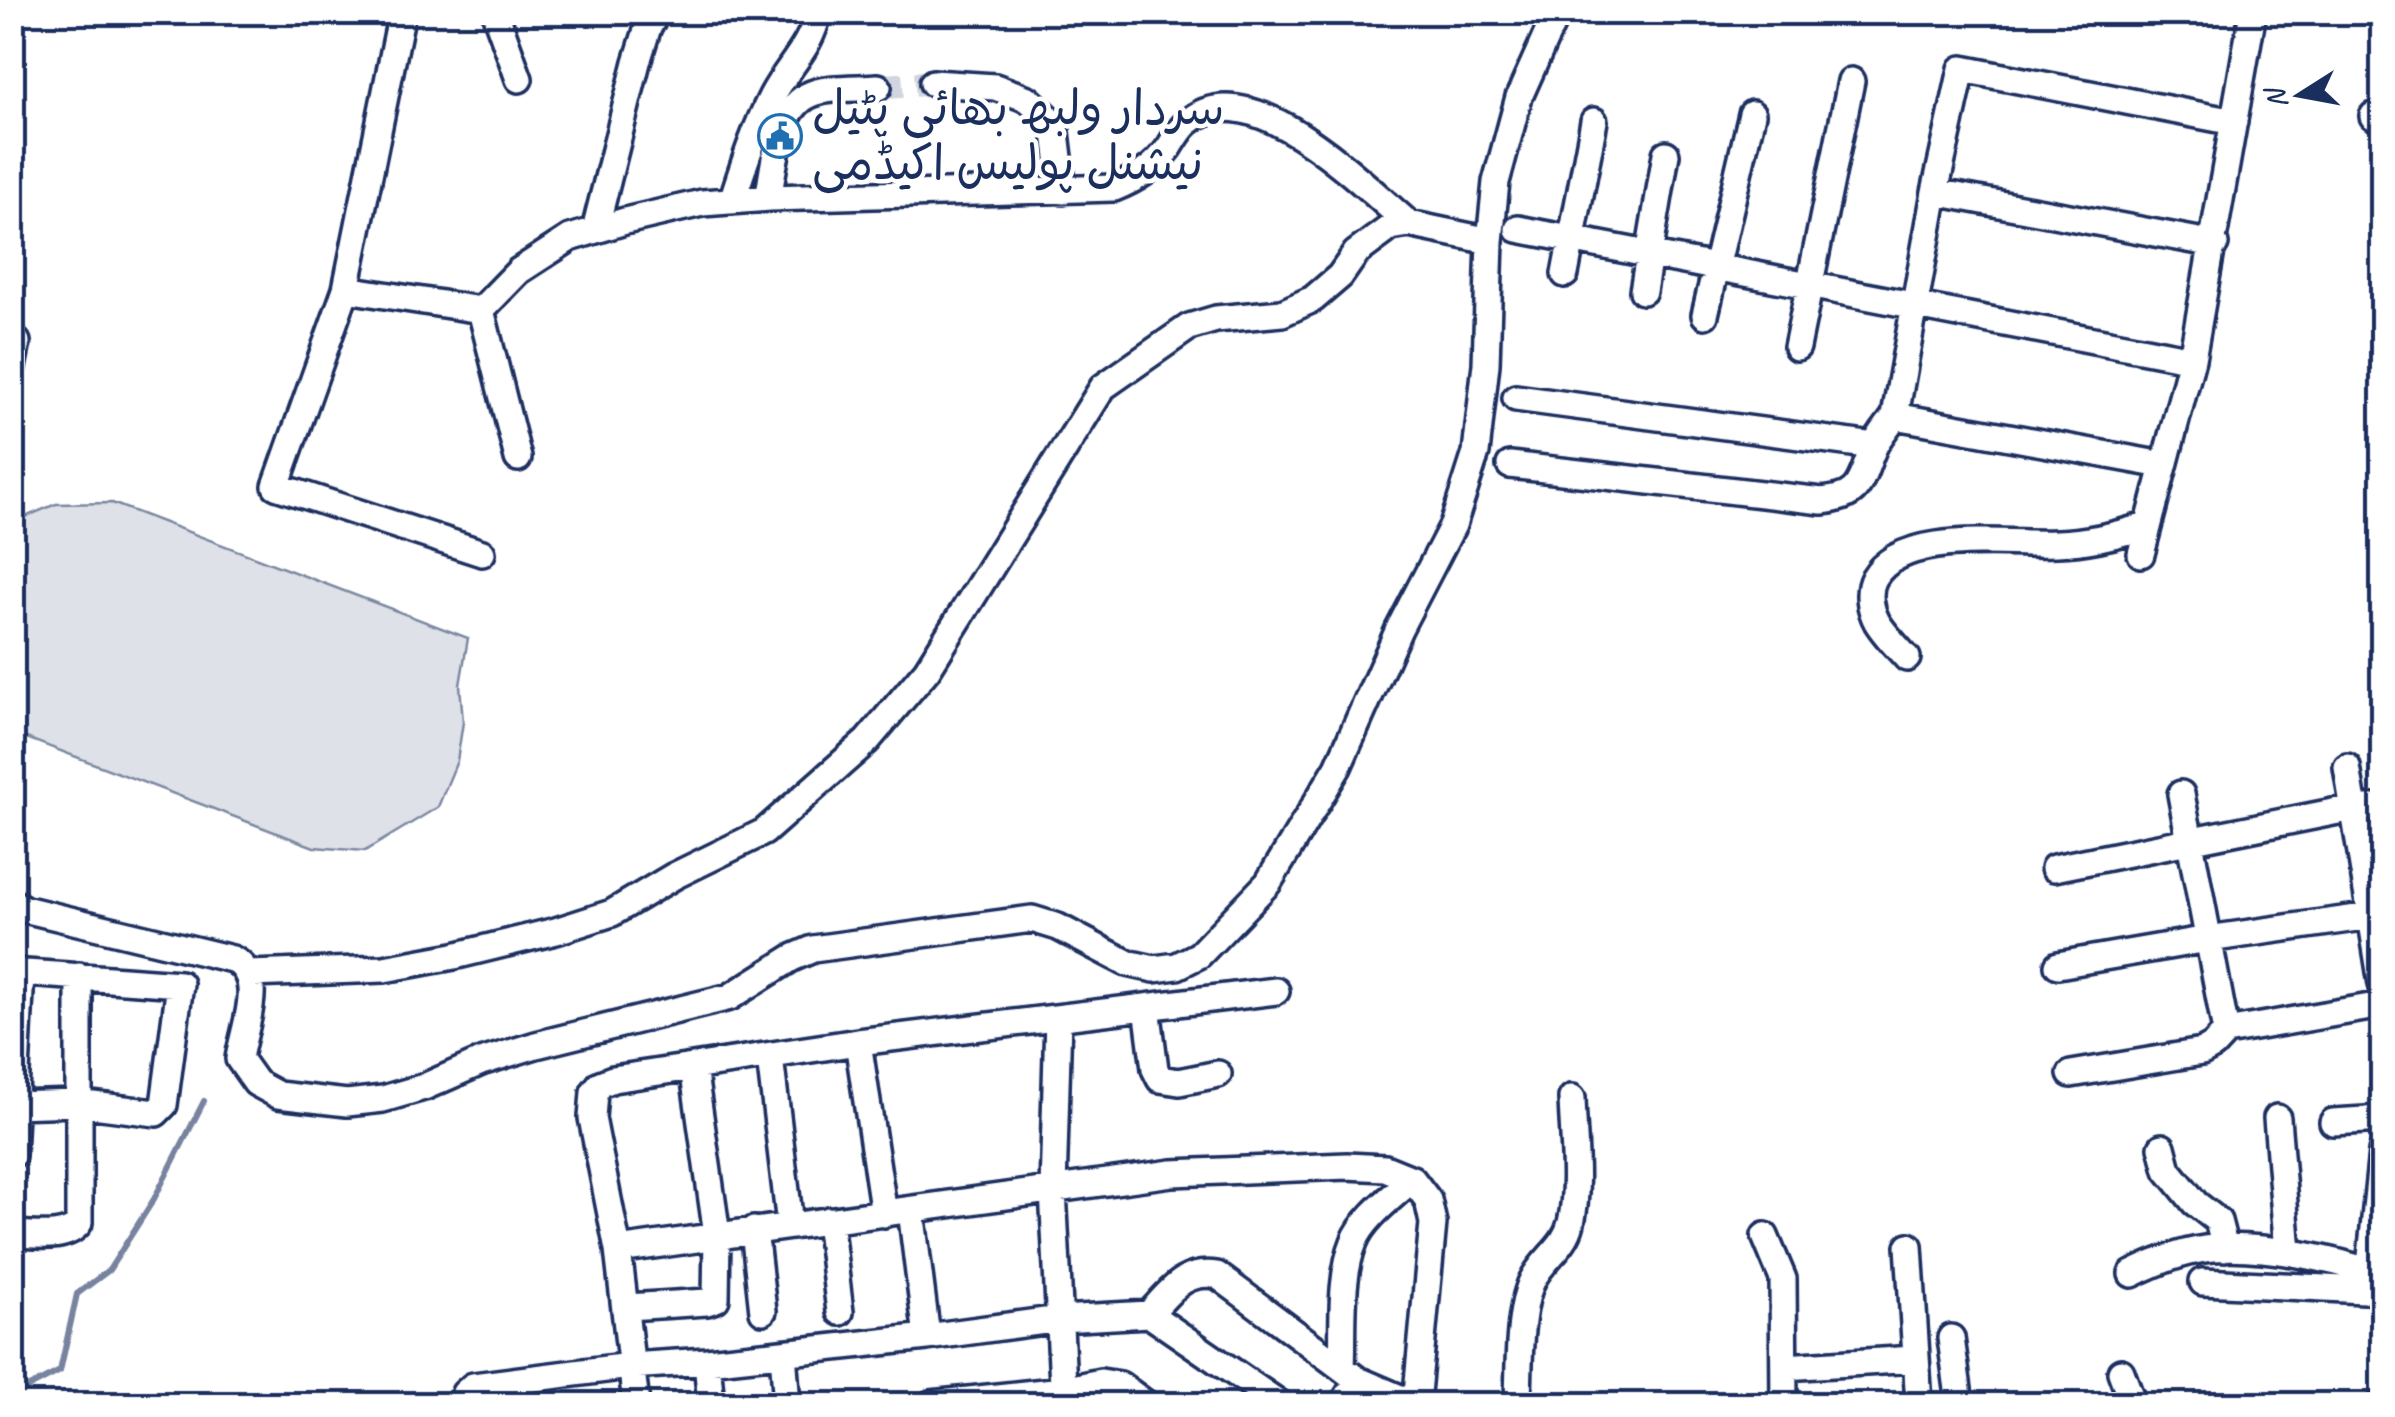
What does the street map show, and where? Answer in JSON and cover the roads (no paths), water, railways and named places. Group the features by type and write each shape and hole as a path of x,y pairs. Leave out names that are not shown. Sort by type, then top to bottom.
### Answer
{"street":[{"path":"402,12 346,289 276,486 482,553"},
{"path":"495,12 519,78"},
{"path":"594,230 636,62 657,12"},
{"path":"732,200 754,132 788,68 814,33 818,12"},
{"path":"12,902 244,964 250,974 252,994 239,1059 256,1083 278,1095 347,1103 383,1099 424,1087 481,1062 536,1045 700,1007 730,997 813,949 1032,919 1058,927 1127,963 1154,969 1177,966 1199,954 1268,883 1338,767 1453,524 1476,453 1486,364 1496,182 1519,98 1557,12"},
{"path":"2142,554 2192,358 2254,12"},
{"path":"1510,465 1822,502 1840,500 1856,491 1874,446 1895,416 1934,192 1962,69 2234,122"},
{"path":"1797,347 1852,81"},
{"path":"933,83 995,87 1028,99 1055,124 1064,190"},
{"path":"768,198 782,130 791,111 806,96 878,86"},
{"path":"481,310 518,270 570,238 702,203 1114,188 1139,178 1162,156 1187,122 1212,109 1242,107 1281,121 1409,224"},
{"path":"1704,316 1752,114"},
{"path":"1565,274 1594,121"},
{"path":"1643,290 1666,154"},
{"path":"1934,192 2214,244"},
{"path":"250,974 384,969 556,931 612,912 764,832 867,742 927,670 1103,387 1189,327 1216,319 1282,313 1313,299 1340,276 1369,241 1391,227 1409,224 1490,241"},
{"path":"1518,229 2192,358"},
{"path":"346,289 481,310"},
{"path":"481,310 518,458"},
{"path":"1516,398 1874,446"},
{"path":"1895,416 2163,465"},
{"path":"1907,658 1877,622 1870,600 1871,583 1885,562 1911,550 1954,544 2092,540 2148,525"},
{"path":"2347,767 2374,907 2382,979"},
{"path":"2181,794 2226,1032"},
{"path":"2054,868 2353,808 2382,808"},
{"path":"2058,966 2374,907"},
{"path":"12,1155 13,1104 17,972 180,984 164,1106 156,1113 77,1103 13,1104"},
{"path":"12,1234 61,1234 73,1231 78,1223 78,976"},
{"path":"636,1404 627,1307 592,1118 594,1092 600,1084 858,1042 1276,992"},
{"path":"2071,1074 2202,1052 2226,1032 2382,1005"},
{"path":"1148,1006 1155,1069 1160,1078 1178,1082 1218,1074"},
{"path":"1058,1018 1053,1190 1064,1398"},
{"path":"858,1042 884,1214"},
{"path":"770,1057 790,1225"},
{"path":"627,1307 707,1302 716,1298 719,1288 716,1234 693,1068"},
{"path":"1518,1404 1521,1336 1531,1282 1560,1248 1570,1225 1574,1198 1572,1098"},
{"path":"2277,1118 2288,1252"},
{"path":"2333,1122 2382,1119"},
{"path":"2162,1147 2168,1170 2196,1203 2218,1221 2225,1248"},
{"path":"2204,1282 2360,1291 2366,1288 2376,1274 2382,1152"},
{"path":"618,1250 1172,1173 1385,1168 1412,1179 1428,1200 1434,1224 1415,1404 1350,1374 1217,1275 1200,1272 1183,1279 1149,1314"},
{"path":"1343,1404 1350,1374 1347,1270 1354,1241 1368,1221 1412,1179"},
{"path":"910,1210 926,1337"},
{"path":"829,1220 840,1312"},
{"path":"754,1230 763,1310"},
{"path":"1765,1236 1783,1279 1784,1404"},
{"path":"1910,1246 1919,1404"},
{"path":"2132,1274 2164,1258 2225,1248 2288,1252 2376,1274"},
{"path":"465,1404 465,1392 473,1386 630,1366 926,1337 1060,1318 1149,1314 1280,1404"},
{"path":"1951,1338 1960,1404"},
{"path":"783,1353 786,1404"},
{"path":"1784,1367 1915,1359"},
{"path":"707,1361 710,1404"},
{"path":"2121,1372 2133,1404"},
{"path":"931,1404 1064,1398 1101,1382 1120,1384 1146,1404"}],"waterway":[{"path":"12,1396 60,1371 77,1294 109,1270 154,1199 204,1101"}],"tunnel":[{"path":"878,87 933,83"}],"place":[{"name":"سردار ولبھ بھائی پٹیل نیشنل پولیس اکیڈمی","path":"780,136"}]}
